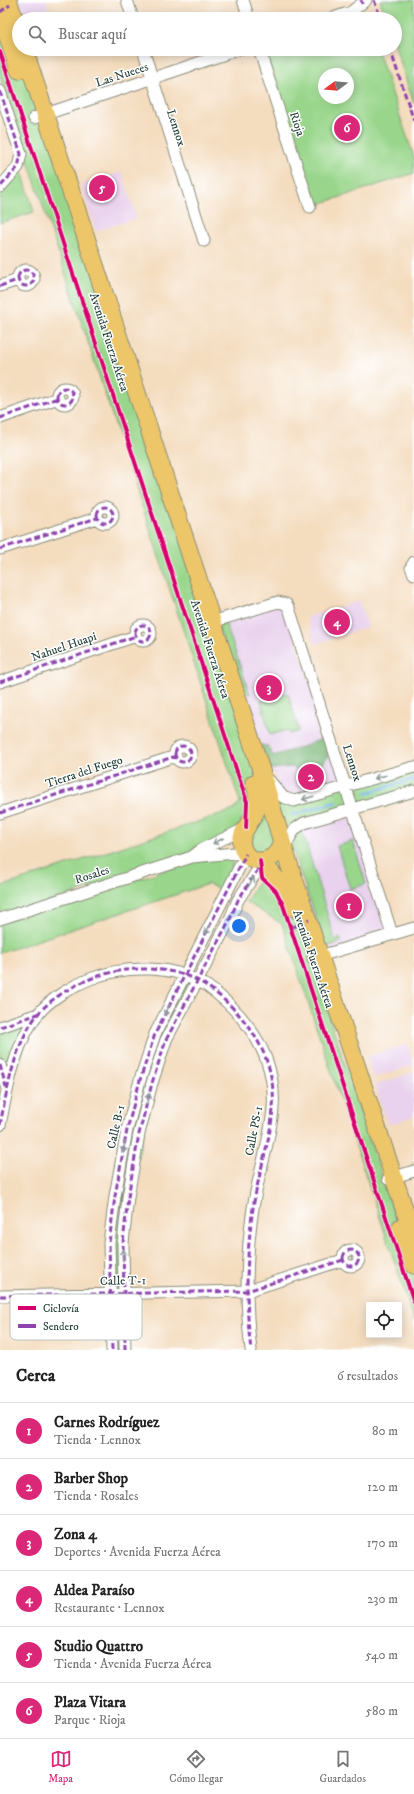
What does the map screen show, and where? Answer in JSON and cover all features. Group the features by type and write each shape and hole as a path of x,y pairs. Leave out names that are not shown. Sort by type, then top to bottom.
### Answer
{"main road":[{"name":"Avenida Fuerza Aérea","path":"4,8 12,22"},
{"name":"Avenida Fuerza Aérea","path":"4,8 12,32"},
{"name":"Avenida Fuerza Aérea","path":"20,56 107,322 256,790 257,809 242,839 266,850 295,907 317,956 390,1178 414,1265"},
{"name":"Avenida Fuerza Aérea","path":"26,56 40,116"},
{"name":"Avenida Fuerza Aérea","path":"107,322 212,622 260,767 266,850 317,956"},
{"path":"247,827 255,822 266,822 275,827 266,850"},
{"name":"Avenida Fuerza Aérea","path":"390,1178 414,1238"}],"street":[{"path":"120,0 124,12"},
{"path":"127,0 131,12"},
{"path":"243,0 247,12"},
{"path":"351,12 366,0"},
{"name":"Lennox","path":"139,56 150,79"},
{"name":"Lennox","path":"145,56 183,192 195,214 204,241"},
{"name":"Las Nueces","path":"40,116 219,56"},
{"name":"Rioja","path":"261,56 310,206"},
{"path":"0,91 21,154 18,167 0,187"},
{"path":"0,286 18,280"},
{"path":"0,418 58,398"},
{"path":"0,549 97,518"},
{"path":"414,562 411,567 414,574"},
{"name":"Lennox","path":"212,622 273,603 283,602 289,608 392,934"},
{"name":"Nahuel Huapi","path":"0,682 136,636"},
{"name":"Tierra del Fuego","path":"0,813 176,756"},
{"path":"260,767 276,791 289,800 299,800 414,767"},
{"path":"266,850 291,833 298,826 414,791"},
{"name":"Rosales","path":"192,857 202,849 247,827"},
{"name":"Rosales","path":"0,919 192,857 266,850"},
{"name":"Calle B-1","path":"110,1294 110,1242 115,1196 127,1130 140,1080 155,1034 184,975 227,895 266,850"},
{"name":"Calle B-1","path":"123,1294 123,1244 128,1197 139,1134 152,1083 166,1040 230,919 238,900 257,872 266,850"},
{"path":"317,956 414,928"},
{"name":"Calle PS-1","path":"38,1014 76,984 101,974 130,969 163,971 197,979 219,995 246,1022 266,1057 271,1082 273,1108 253,1208 248,1250 247,1292 251,1350"},
{"path":"0,1027 38,1014"},
{"path":"0,1125 12,1066 25,1036 38,1014"},
{"path":"0,1066 7,1089"},
{"path":"127,1130 139,1134"},
{"path":"390,1178 414,1171"},
{"name":"Calle T-1","path":"110,1294 247,1292 343,1260"},
{"name":"Calle T-1","path":"0,1296 10,1296"},
{"name":"Calle B-1","path":"112,1340 112,1350"},
{"name":"Calle B-1","path":"125,1340 125,1350"}],"shaded area":[{"path":"19,0 46,0 49,9 40,12 23,12"},
{"path":"122,172 137,218 96,231 81,185"},
{"path":"359,601 368,627 315,644 307,617"},
{"path":"283,602 346,787 299,800 283,797 212,622"},
{"path":"353,809 392,934 321,955 291,833"},
{"path":"407,1044 414,1065 373,1078 367,1057"},
{"path":"414,1072 414,1116 388,1125 375,1085"}],"green space":[{"path":"0,0 12,21 12,56 21,56 260,767 289,800 414,767 414,791 304,823 288,838 295,907 242,835 0,919 0,887 234,810 240,802 0,76"},
{"path":"380,0 414,0 414,104 398,56 402,56 402,12 384,12"},
{"path":"266,56 379,56 414,157 414,173 316,205"},
{"path":"22,171 34,212 0,223 0,196"},
{"path":"225,622 250,694 243,693 217,625"},
{"path":"288,693 299,731 289,734 287,730 270,735 261,701"},
{"path":"319,740 326,741 329,753 322,766 299,773 293,767 271,769 260,745 268,746 273,756"},
{"path":"301,827 335,940 340,938 341,942 326,947 291,846"},
{"path":"353,841 366,884 350,889 337,846"},
{"path":"230,858 233,861 232,866 219,889 208,884 0,953 0,923 197,860"},
{"path":"266,874 295,912 414,1275 414,1320 282,924 246,902 262,875"},
{"path":"183,975 197,979 166,1040 128,1197 126,1294 110,1294 109,1242 140,1080"},
{"path":"38,1014 7,1089 0,1065 0,1027"},
{"path":"112,1340 125,1340 125,1350 112,1350"}],"waterway":[{"path":"366,793 414,779"},
{"path":"292,815 336,802"}],"marked path":[{"path":"361,0 362,4"},
{"path":"374,0 378,12"},
{"path":"0,12 10,5"},
{"path":"392,56 414,121"},
{"path":"0,91 21,154 18,167 0,187"},
{"path":"26,270 32,272 34,278 32,284 26,286 20,284 18,278 20,272 26,270"},
{"path":"0,286 18,280"},
{"path":"65,388 71,390 73,396 71,402 65,404 59,402 57,396 59,390 65,388"},
{"path":"0,418 58,398"},
{"path":"105,507 111,509 113,515 111,521 105,523 99,521 97,515 99,509 105,507"},
{"path":"0,549 97,518"},
{"path":"143,625 149,627 151,633 149,639 143,641 137,639 135,633 137,627 143,625"},
{"path":"0,682 136,636"},
{"path":"183,746 189,748 191,754 189,760 183,762 177,760 175,754 177,748 183,746"},
{"path":"0,813 176,756"},
{"path":"110,1294 109,1243 115,1196 127,1130 140,1080 155,1034 246,854"},
{"path":"124,1294 123,1243 128,1197 139,1134 152,1083 166,1040 230,919 238,900 257,871 259,865"},
{"path":"291,928 309,920"},
{"path":"0,1125 13,1067 23,1038 30,1025 43,1008 69,989 103,974 134,969 149,969 165,970 194,979 207,986 221,997 247,1024 256,1039 270,1072 273,1090 273,1109 267,1146 255,1196 249,1243 247,1297 251,1350"},
{"path":"0,1027 38,1014"},
{"path":"0,1065 6,1087"},
{"path":"351,1250 357,1252 359,1258 357,1264 351,1266 345,1264 343,1258 345,1252 351,1250"},
{"path":"99,1294 247,1291 343,1260"},
{"path":"0,1296 10,1296"},
{"path":"112,1340 112,1350"},
{"path":"125,1340 125,1350"}],"cycle path":[{"path":"0,52 247,802 246,828"},
{"path":"260,861 262,878 276,891 283,905 414,1302"}],"place":[{"name":"Plaza Vitara","path":"347,128"},
{"name":"Studio Quattro","path":"102,188"},
{"name":"Aldea Paraíso","path":"337,622"},
{"name":"Zona 4","path":"269,688"},
{"name":"Barber Shop","path":"311,777"},
{"name":"Carnes Rodríguez","path":"349,906"}]}
